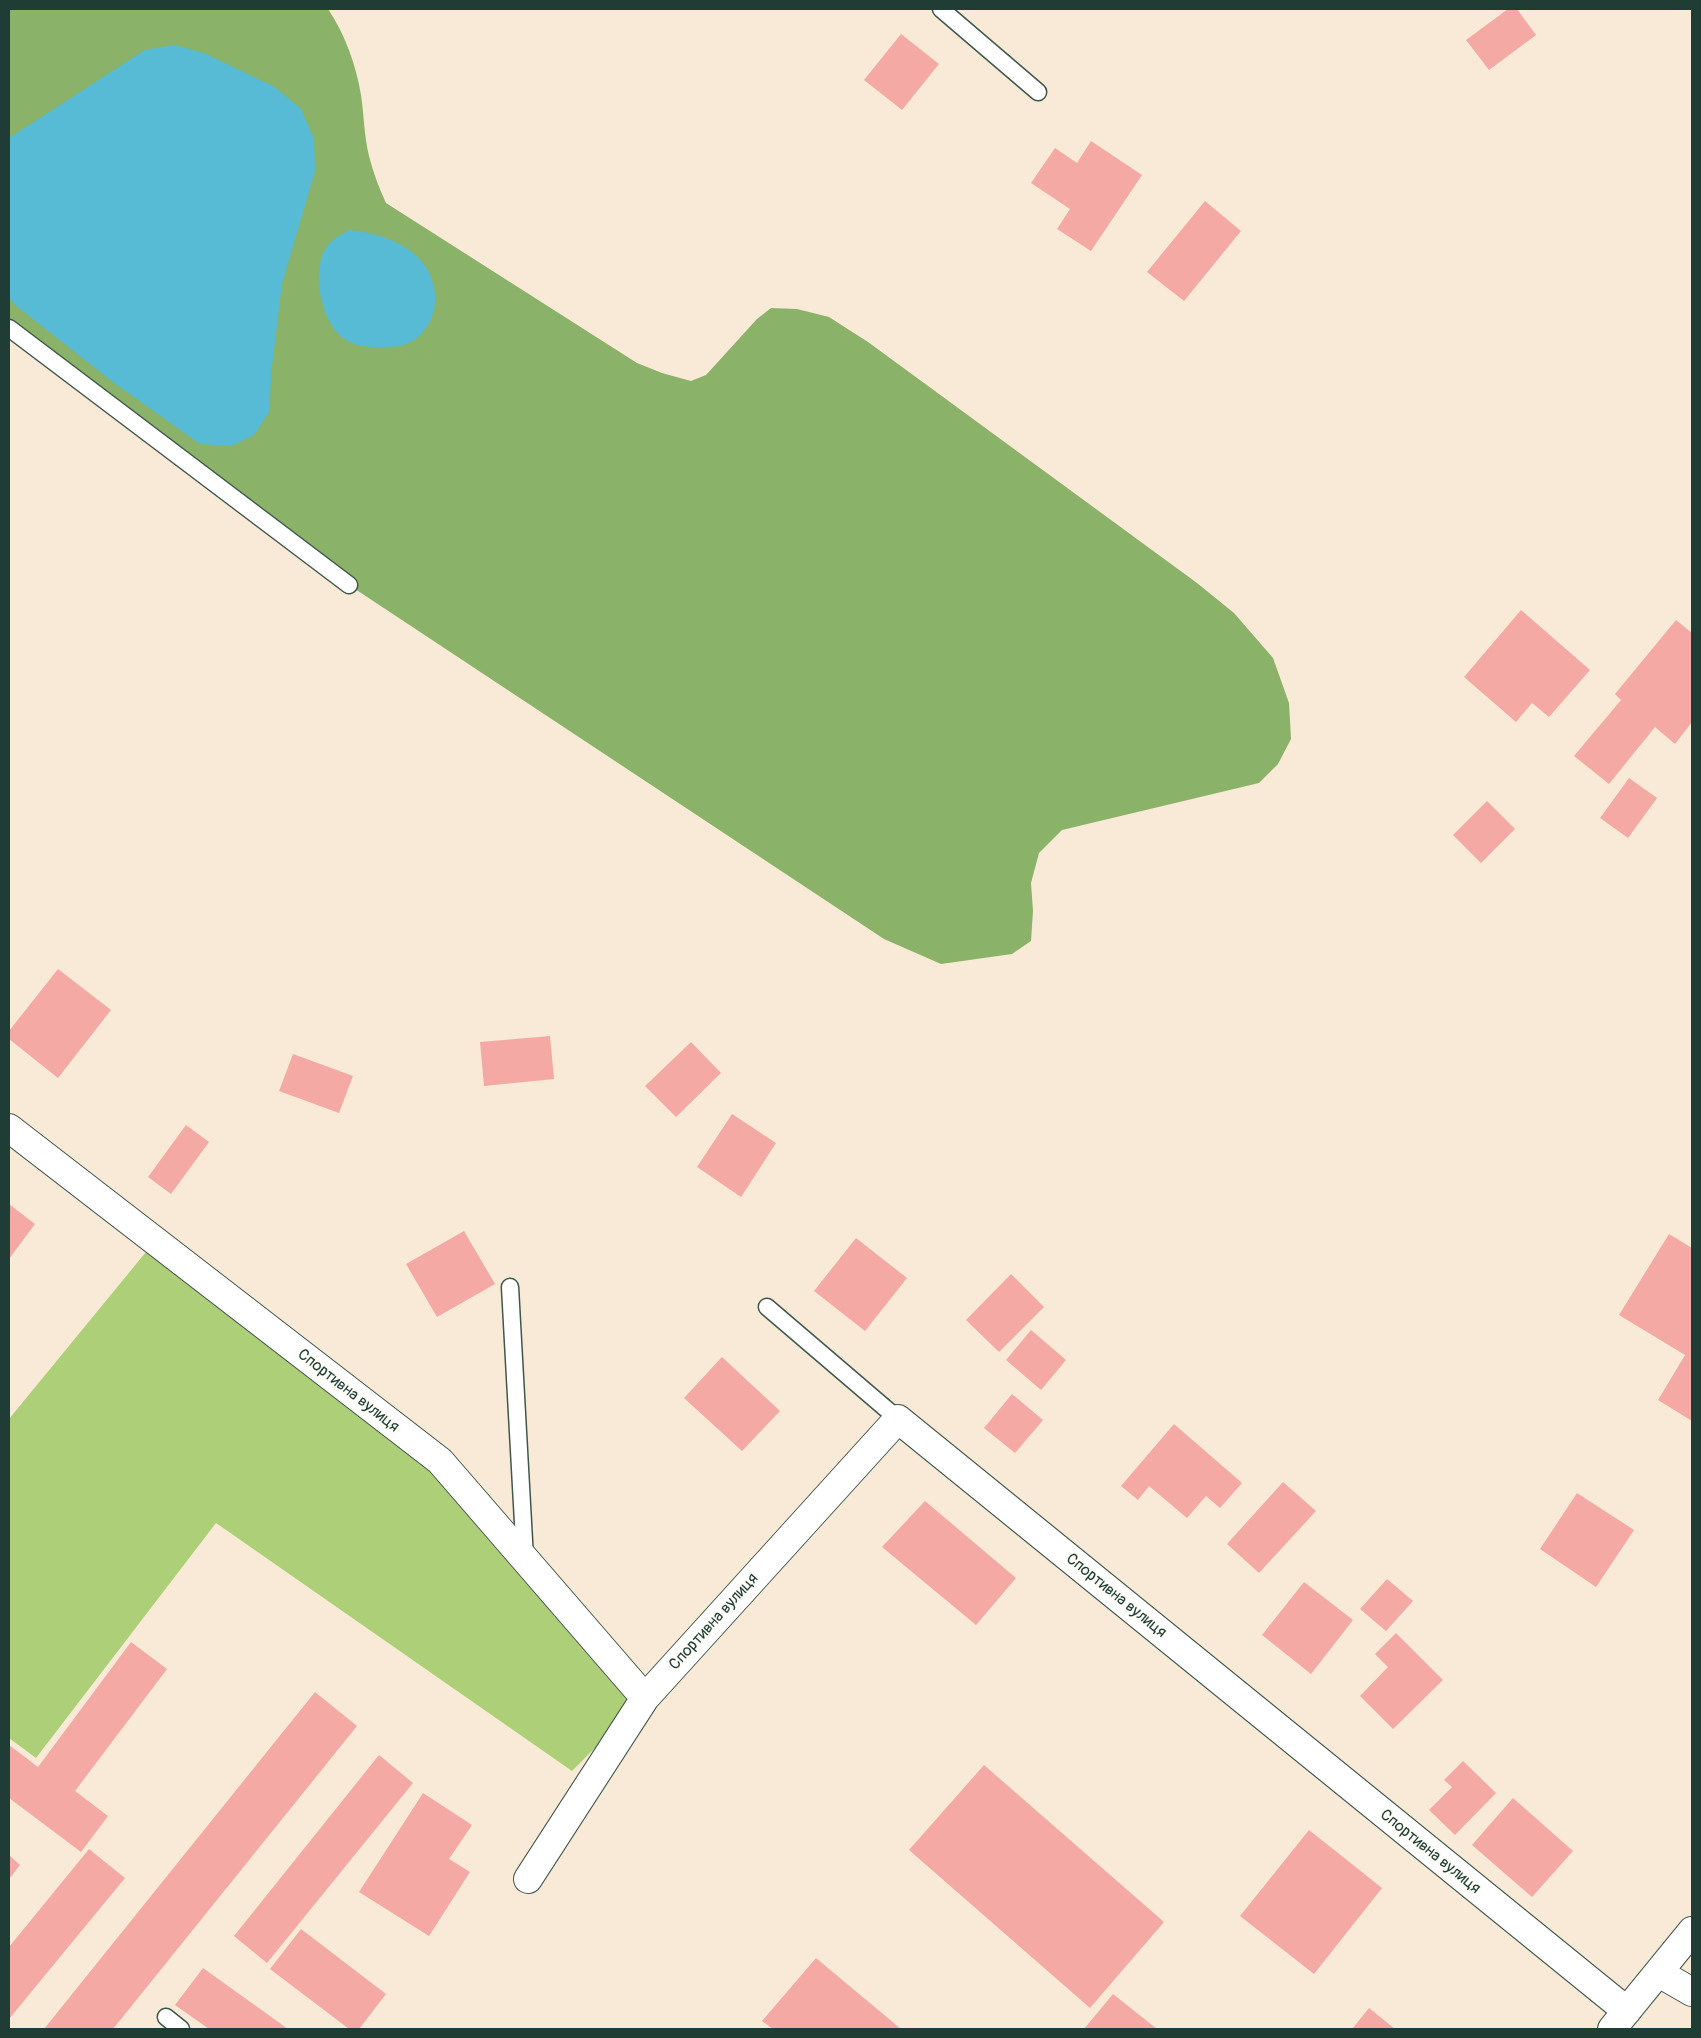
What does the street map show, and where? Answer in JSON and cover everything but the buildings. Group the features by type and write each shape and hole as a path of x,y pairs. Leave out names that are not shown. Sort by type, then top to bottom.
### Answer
{"street":[{"name":"Спортивна вулиця","path":"9,1128 440,1461 645,1698"},
{"name":"Спортивна вулиця","path":"528,1879 645,1698 898,1419 1619,2020"},
{"path":"1619,2020 1692,1930"},
{"path":"1659,1973 1692,1992"}],"lane":[{"path":"941,9 1038,92"},
{"path":"9,328 349,585"},
{"path":"510,1287 525,1561"},
{"path":"767,1307 898,1419"},
{"path":"166,2018 181,2029"}],"green space":[{"path":"9,9 328,9 345,39 353,61 361,95 369,156 376,180 386,203 637,363 662,373 691,381 706,375 757,319 771,308 797,309 829,317 868,342 1197,583 1234,613 1273,658 1289,703 1291,739 1278,764 1259,783 1062,830 1039,853 1031,883 1033,911 1031,941 1012,954 941,964 884,939 349,585 9,328"},
{"path":"155,1241 440,1461 645,1698 572,1771 216,1523 36,1758 9,1738 9,1419"}],"water":[{"path":"174,45 204,53 275,87 301,109 314,139 315,171 282,284 272,366 269,412 254,435 231,446 200,444 113,382 14,304 9,297 9,138 145,50"},
{"path":"350,230 364,232 393,241 417,256 426,267 432,280 435,306 428,325 414,340 394,347 362,346 340,336 332,326 326,313 319,285 321,258 331,242"}]}
